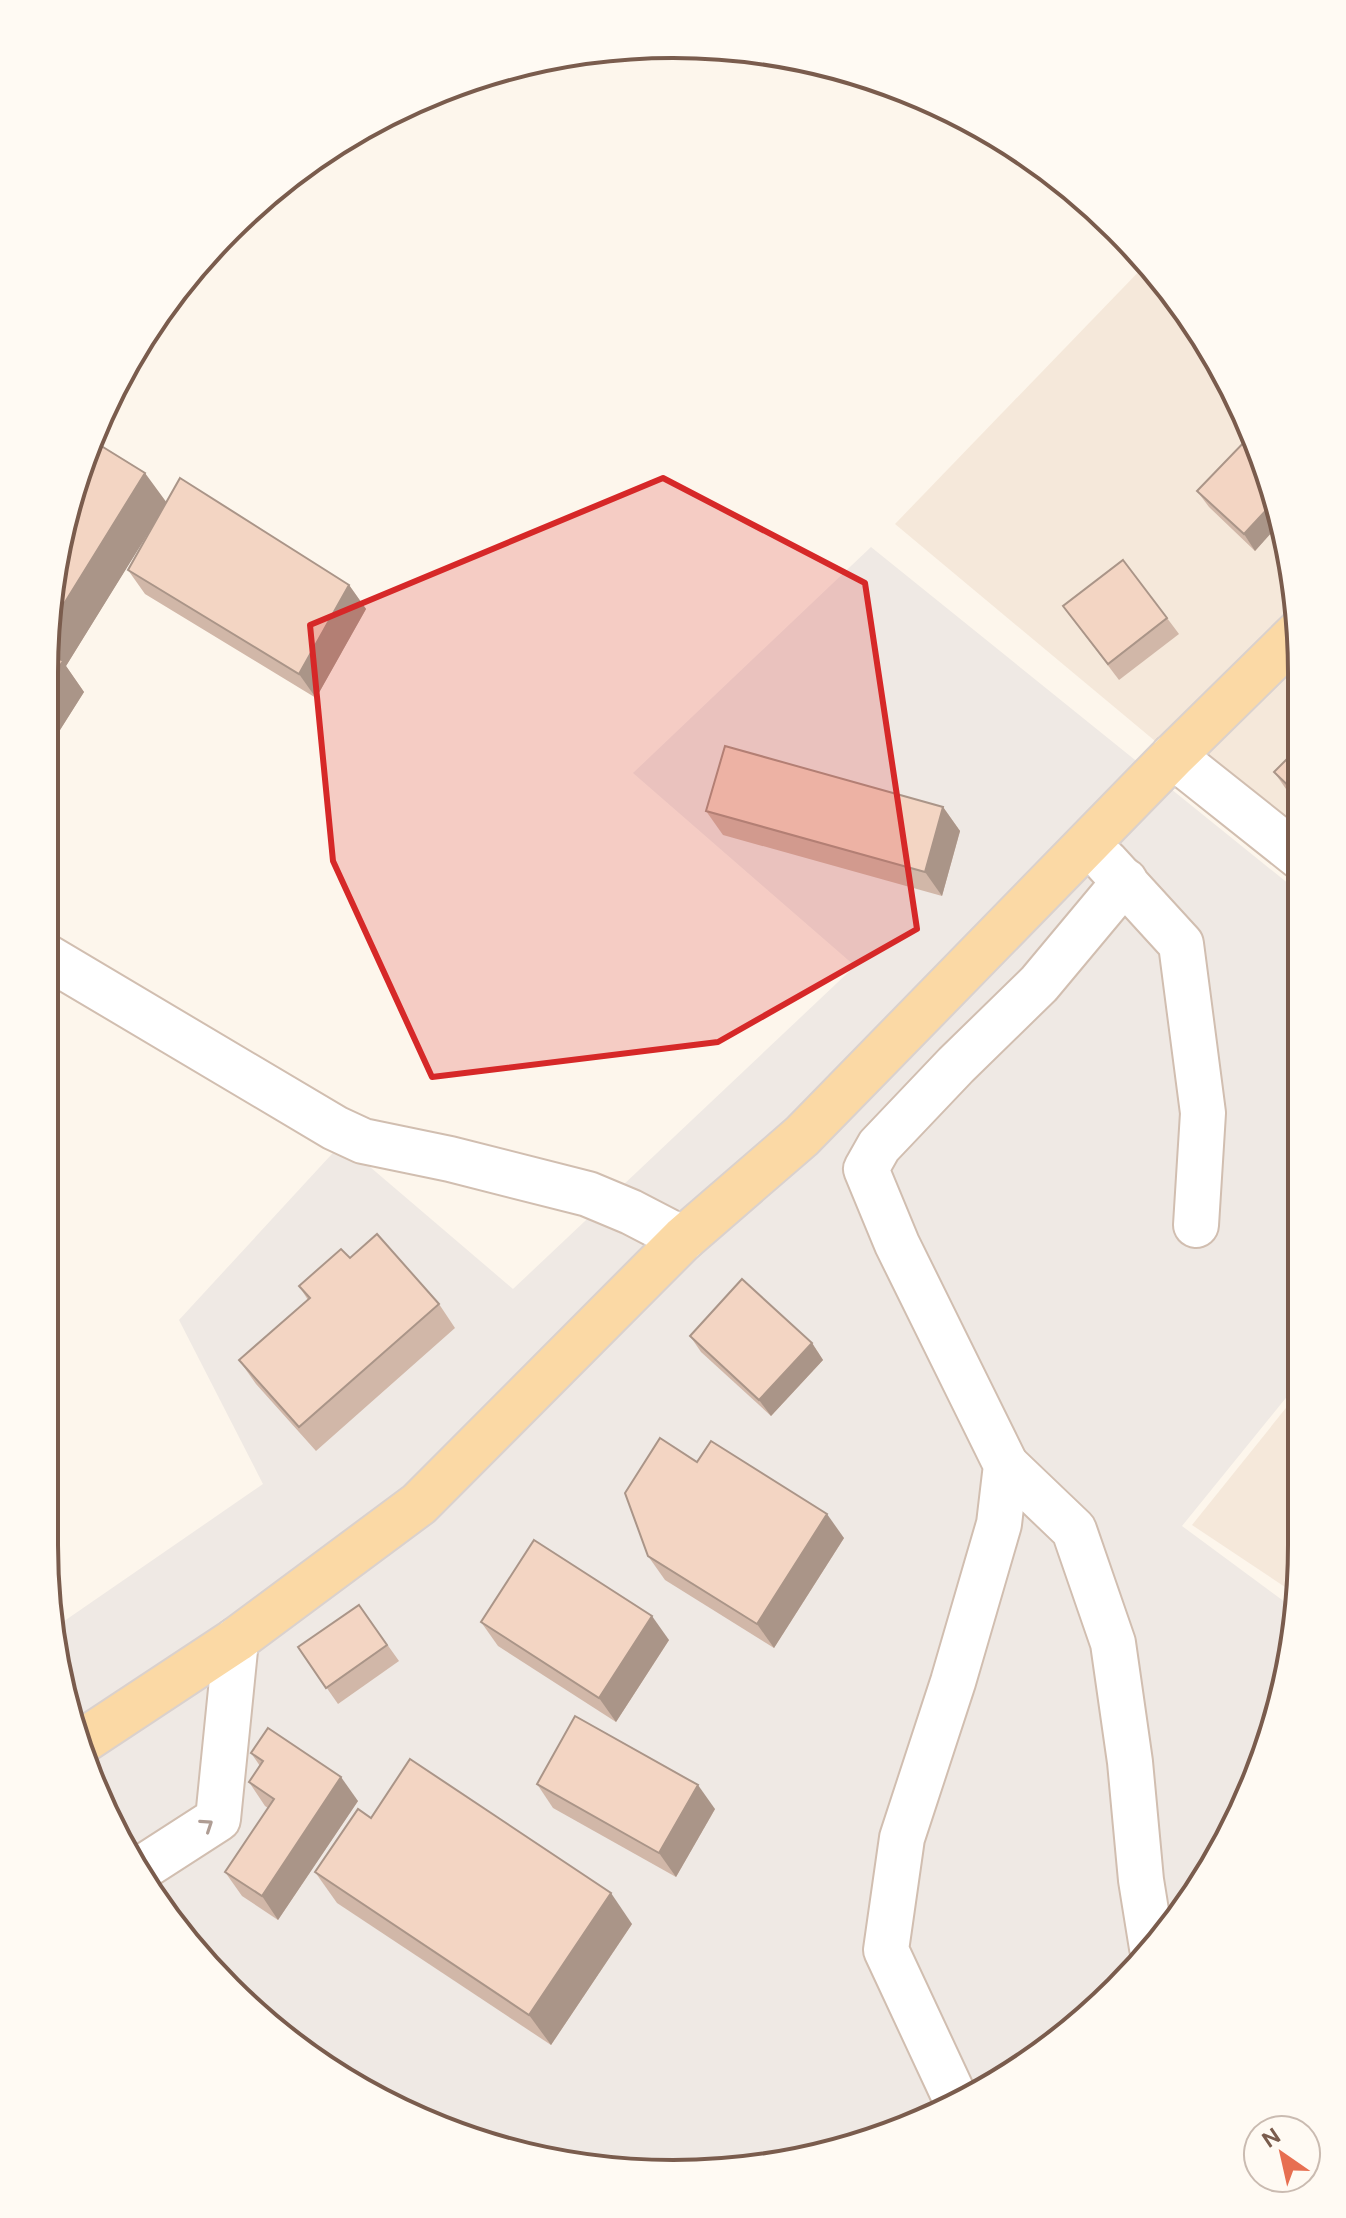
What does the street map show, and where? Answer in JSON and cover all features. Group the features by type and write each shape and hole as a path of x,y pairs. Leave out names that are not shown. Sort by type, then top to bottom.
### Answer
{"main road":[{"path":"89,1737 236,1640 419,1504 683,1239 802,1136 1088,842 1287,644"}],"street":[{"path":"1173,756 1288,847"},
{"path":"1088,842 1181,944 1203,1113 1196,1225"},
{"path":"1125,881 1039,984 879,1146 866,1169 897,1244 1006,1465 1074,1530 1113,1643 1150,1933"},
{"path":"58,964 335,1128 363,1141 450,1159 588,1194 683,1239"},
{"path":"953,2093 886,1950 902,1838 953,1682 999,1524 1006,1465"},
{"path":"148,1864 218,1819 236,1640"}],"highlighted area":[{"path":"663,478 865,583 917,929 718,1042 432,1077 333,861 310,625"}],"shaded area":[{"path":"1138,272 1184,331 1225,401 1267,514 1283,593 1287,633 1288,839 1173,756 895,524"},
{"path":"871,547 1288,883 1288,1395 1182,1526 1285,1602 1267,1704 1225,1817 1184,1887 1135,1950 1078,2007 1015,2056 945,2097 871,2127 793,2148 713,2159 633,2159 593,2155 514,2139 401,2097 365,2078 299,2033 238,1980 211,1950 185,1919 140,1852 121,1817 91,1743 79,1704 63,1622 263,1484 179,1320 342,1143 513,1289 855,966 633,773"},
{"path":"1288,1405 1287,1588 1192,1525"}],"building":[{"path":"1243,443 1266,510 1244,534 1197,491"},
{"path":"102,446 145,473 62,608 79,514"},
{"path":"180,478 349,585 299,674 128,570"},
{"path":"1123,560 1167,618 1108,664 1063,606"},
{"path":"725,746 943,807 925,872 706,811"},
{"path":"1288,758 1288,785 1274,772"},
{"path":"377,1234 439,1304 299,1427 239,1360 310,1298 299,1286 341,1249 350,1258"},
{"path":"742,1279 812,1343 759,1400 690,1336"},
{"path":"660,1438 697,1462 711,1441 827,1514 757,1624 648,1556 625,1493"},
{"path":"534,1540 652,1616 599,1698 481,1622"},
{"path":"359,1605 387,1645 326,1688 298,1647"},
{"path":"575,1716 698,1785 659,1853 537,1784"},
{"path":"268,1728 341,1777 262,1896 225,1872 274,1799 249,1782 263,1761 251,1753"},
{"path":"410,1759 611,1893 529,2015 315,1872 358,1809 371,1818"}]}
